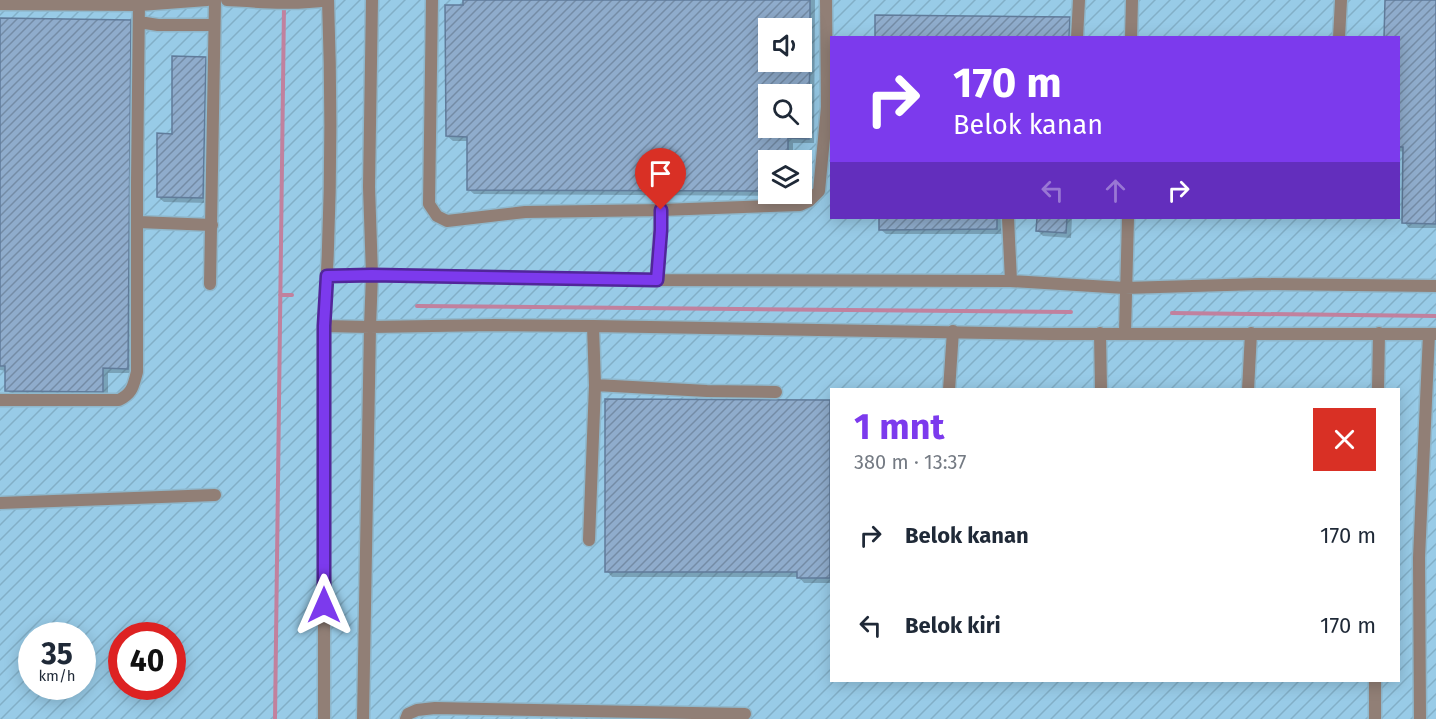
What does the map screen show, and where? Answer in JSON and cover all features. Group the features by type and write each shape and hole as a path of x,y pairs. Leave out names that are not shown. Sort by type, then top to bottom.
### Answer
{"street":[{"path":"0,4 207,0"},
{"path":"210,284 215,0"},
{"path":"227,0 311,3 328,0 331,64 324,326 324,719"},
{"path":"363,719 372,275 369,187 372,0"},
{"path":"432,0 429,204 437,216 447,221 525,212 800,205 809,201 819,190 827,107 826,0"},
{"path":"1077,36 1078,0"},
{"path":"1131,36 1132,0"},
{"path":"1339,36 1341,0"},
{"path":"0,400 119,400 127,396 132,387 137,372 140,2"},
{"path":"140,22 158,25 214,25"},
{"path":"657,280 661,210"},
{"path":"1008,219 1011,281"},
{"path":"1125,333 1128,219"},
{"path":"138,222 212,225"},
{"path":"327,276 1011,281 1125,288 1260,285 1436,286"},
{"path":"324,326 593,326 1051,334 1433,334 1419,558 1420,719"},
{"path":"589,540 596,385 593,326"},
{"path":"949,388 953,331"},
{"path":"1100,333 1101,388"},
{"path":"1248,388 1251,333"},
{"path":"1378,333 1378,388"},
{"path":"596,385 707,392 776,392"},
{"path":"0,503 215,495"},
{"path":"1375,682 1375,719"},
{"path":"406,719 408,714 417,710 435,708 745,714"}],"shaded area":[{"path":"0,0 1436,0 1436,719 0,719"}],"building":[{"path":"463,0 810,0 810,18 758,18 758,72 810,72 809,84 758,84 758,138 788,138 788,150 758,150 758,191 467,190 467,137 446,136 445,5 463,5"},
{"path":"1385,0 1436,0 1436,224 1402,223 1403,147 1400,147 1400,36 1384,36"},
{"path":"875,15 1070,17 1069,36 875,36"},
{"path":"0,18 131,20 128,369 103,368 103,392 5,391 5,366 0,366"},
{"path":"172,56 206,57 203,198 157,197 157,133 172,134"},
{"path":"879,219 997,219 997,229 879,230"},
{"path":"1037,219 1067,219 1066,233 1036,231"},
{"path":"605,399 830,400 830,578 797,578 797,572 605,572"}],"waterway":[{"path":"275,719 284,6"},
{"path":"280,295 292,295"},
{"path":"417,306 1071,312"},
{"path":"1172,313 1436,316"}],"route":[{"path":"324,605 324,326 327,276 657,280 661,210"}]}
